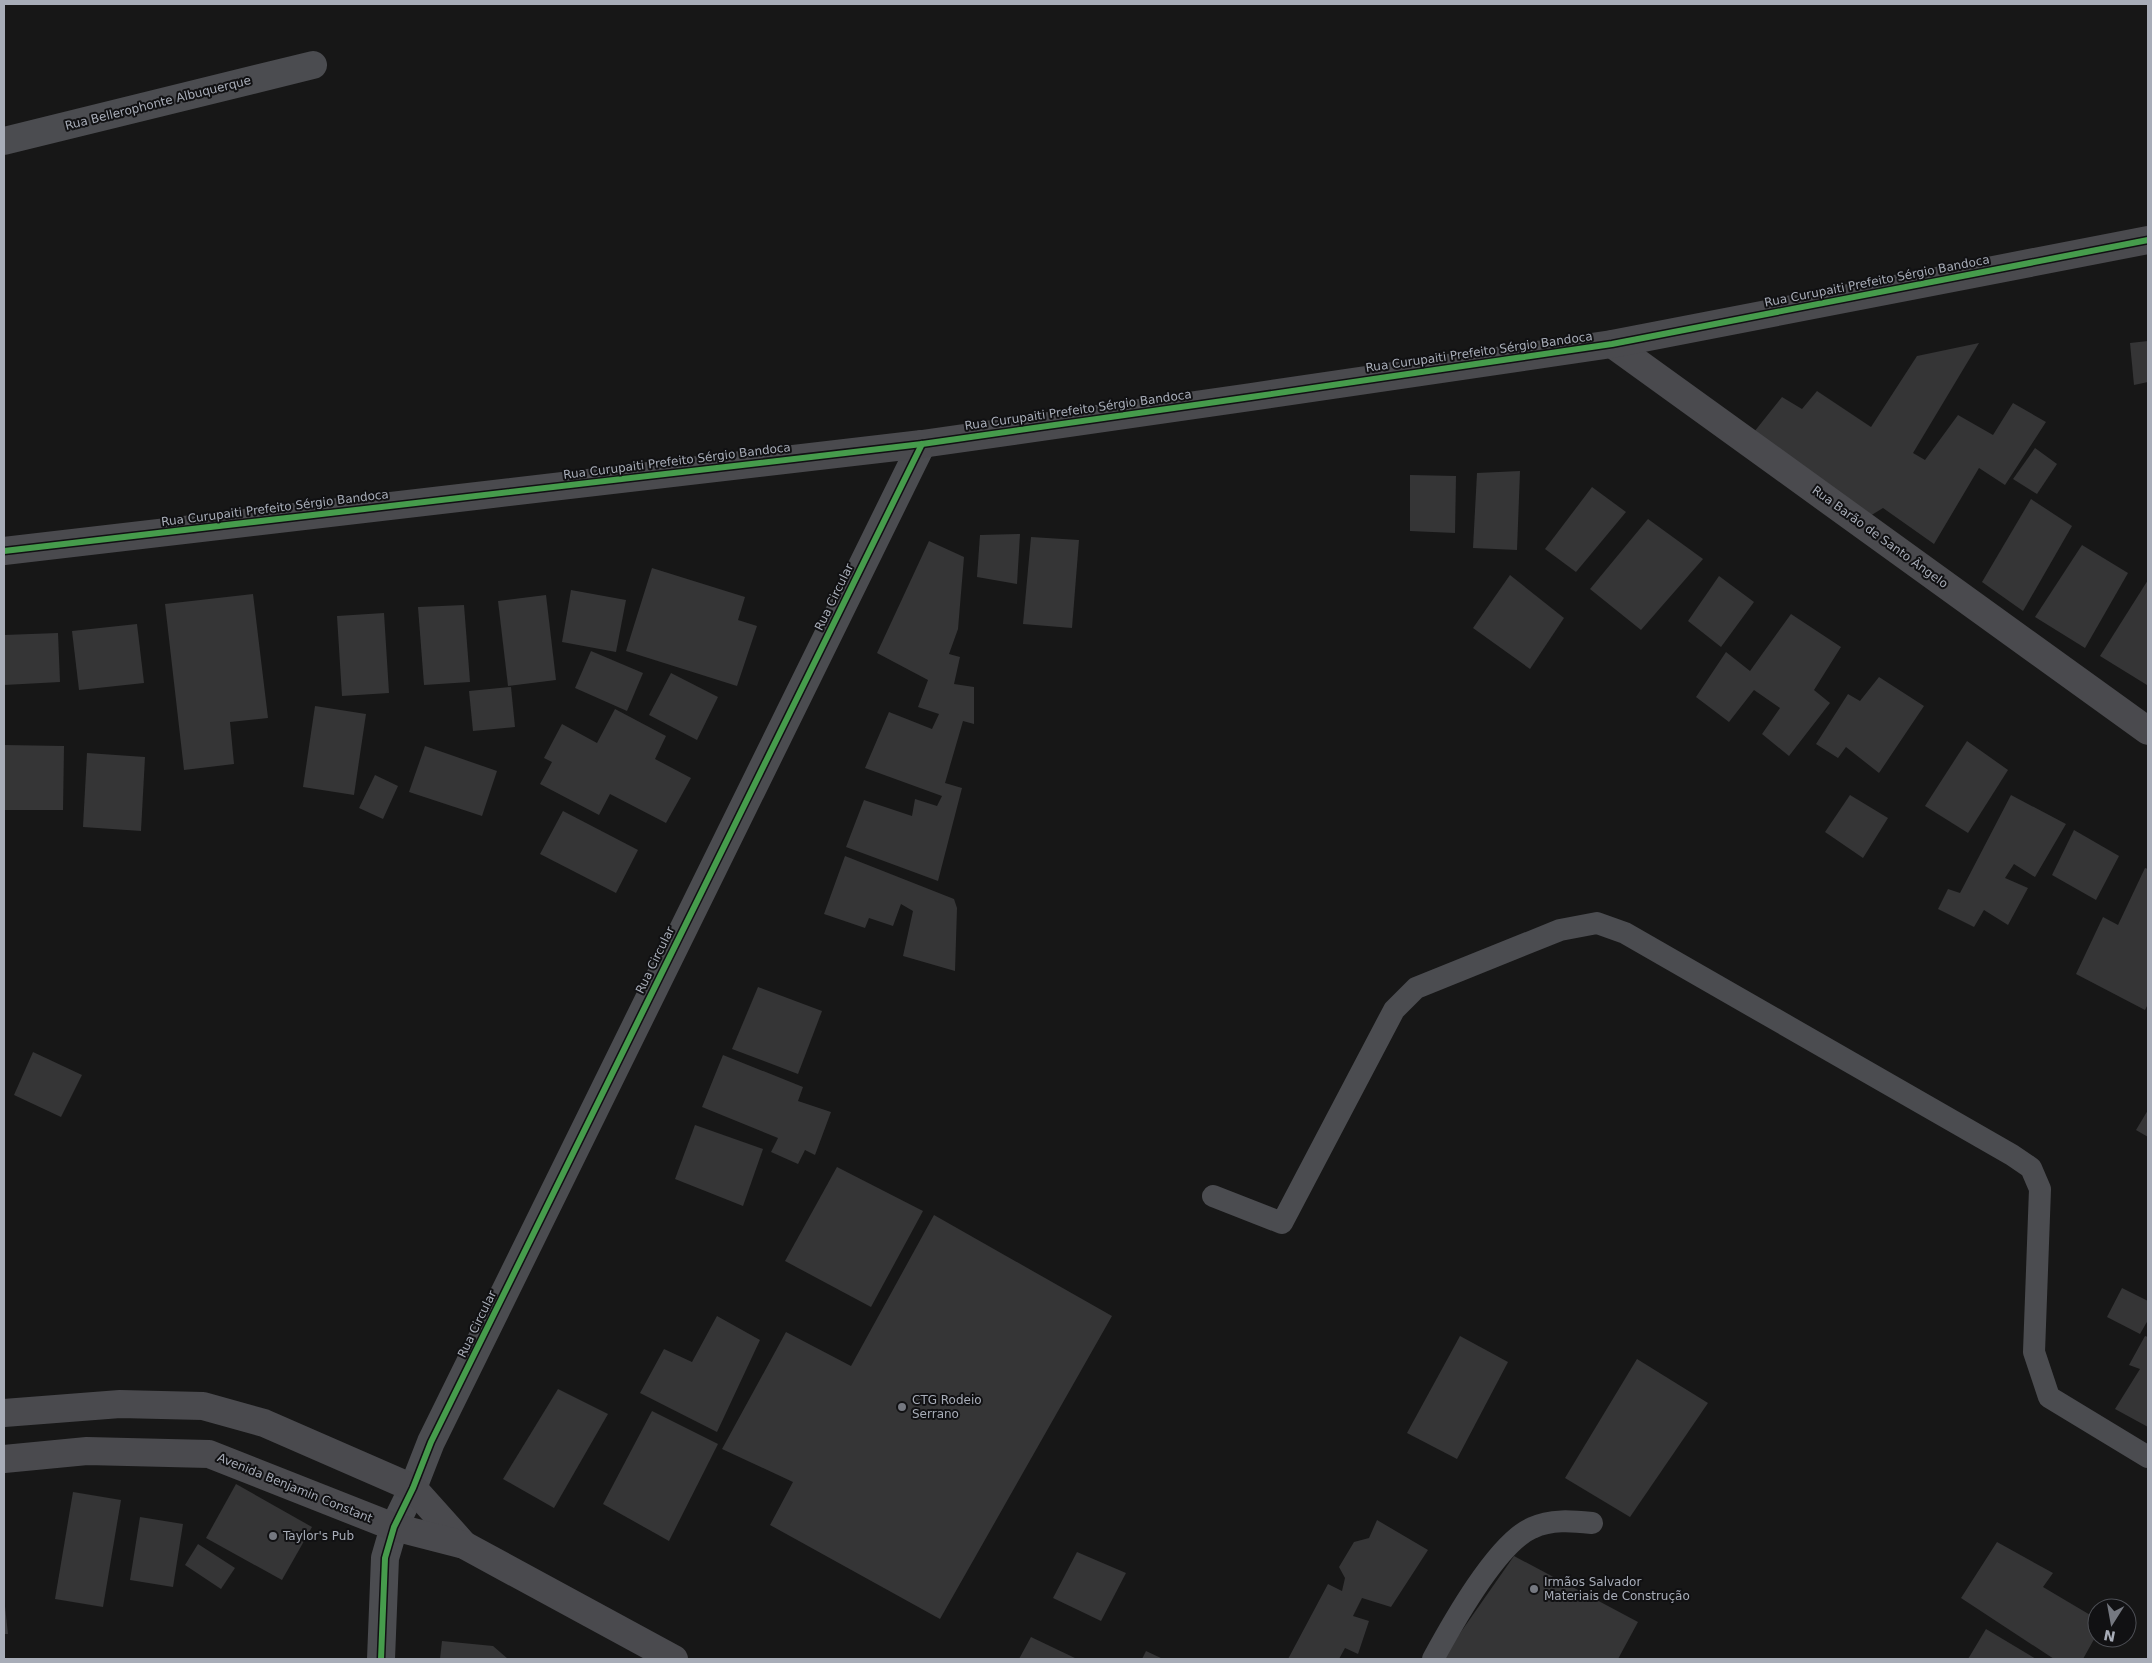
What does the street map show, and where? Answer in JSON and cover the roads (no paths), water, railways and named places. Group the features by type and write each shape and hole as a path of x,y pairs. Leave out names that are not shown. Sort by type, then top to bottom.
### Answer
{"street":[{"name":"Rua Bellerophonte Albuquerque","path":"4,141 313,65"},
{"name":"Rua Curupaiti Prefeito Sérgio Bandoca","path":"4,551 922,444 1612,344 2148,240"},
{"name":"Rua Barão de Santo Ângelo","path":"1612,344 2148,731"},
{"name":"Rua Circular","path":"394,1527 413,1488 431,1442 922,444"},
{"name":"Avenida Benjamin Constant","path":"4,1413 120,1404 203,1406 264,1424 413,1488 464,1545"},
{"name":"Avenida Benjamin Constant","path":"4,1459 87,1451 209,1454 394,1527 464,1545 674,1659"},
{"path":"380,1659 385,1558 394,1527"}],"lane":[{"path":"1213,1196 1282,1223 1394,1010 1416,988 1560,930 1597,923 1626,933 2012,1155 2031,1168 2040,1189 2034,1352 2049,1397 2148,1457"},
{"path":"1433,1659 1462,1607 1509,1545 1531,1528 1562,1520 1592,1522"}],"place":[{"name":"CTG Rodeio Serrano","path":"902,1407"},
{"name":"Taylor's Pub","path":"273,1536"},
{"name":"Irmãos Salvador Materiais de Construção","path":"1534,1589"}]}
